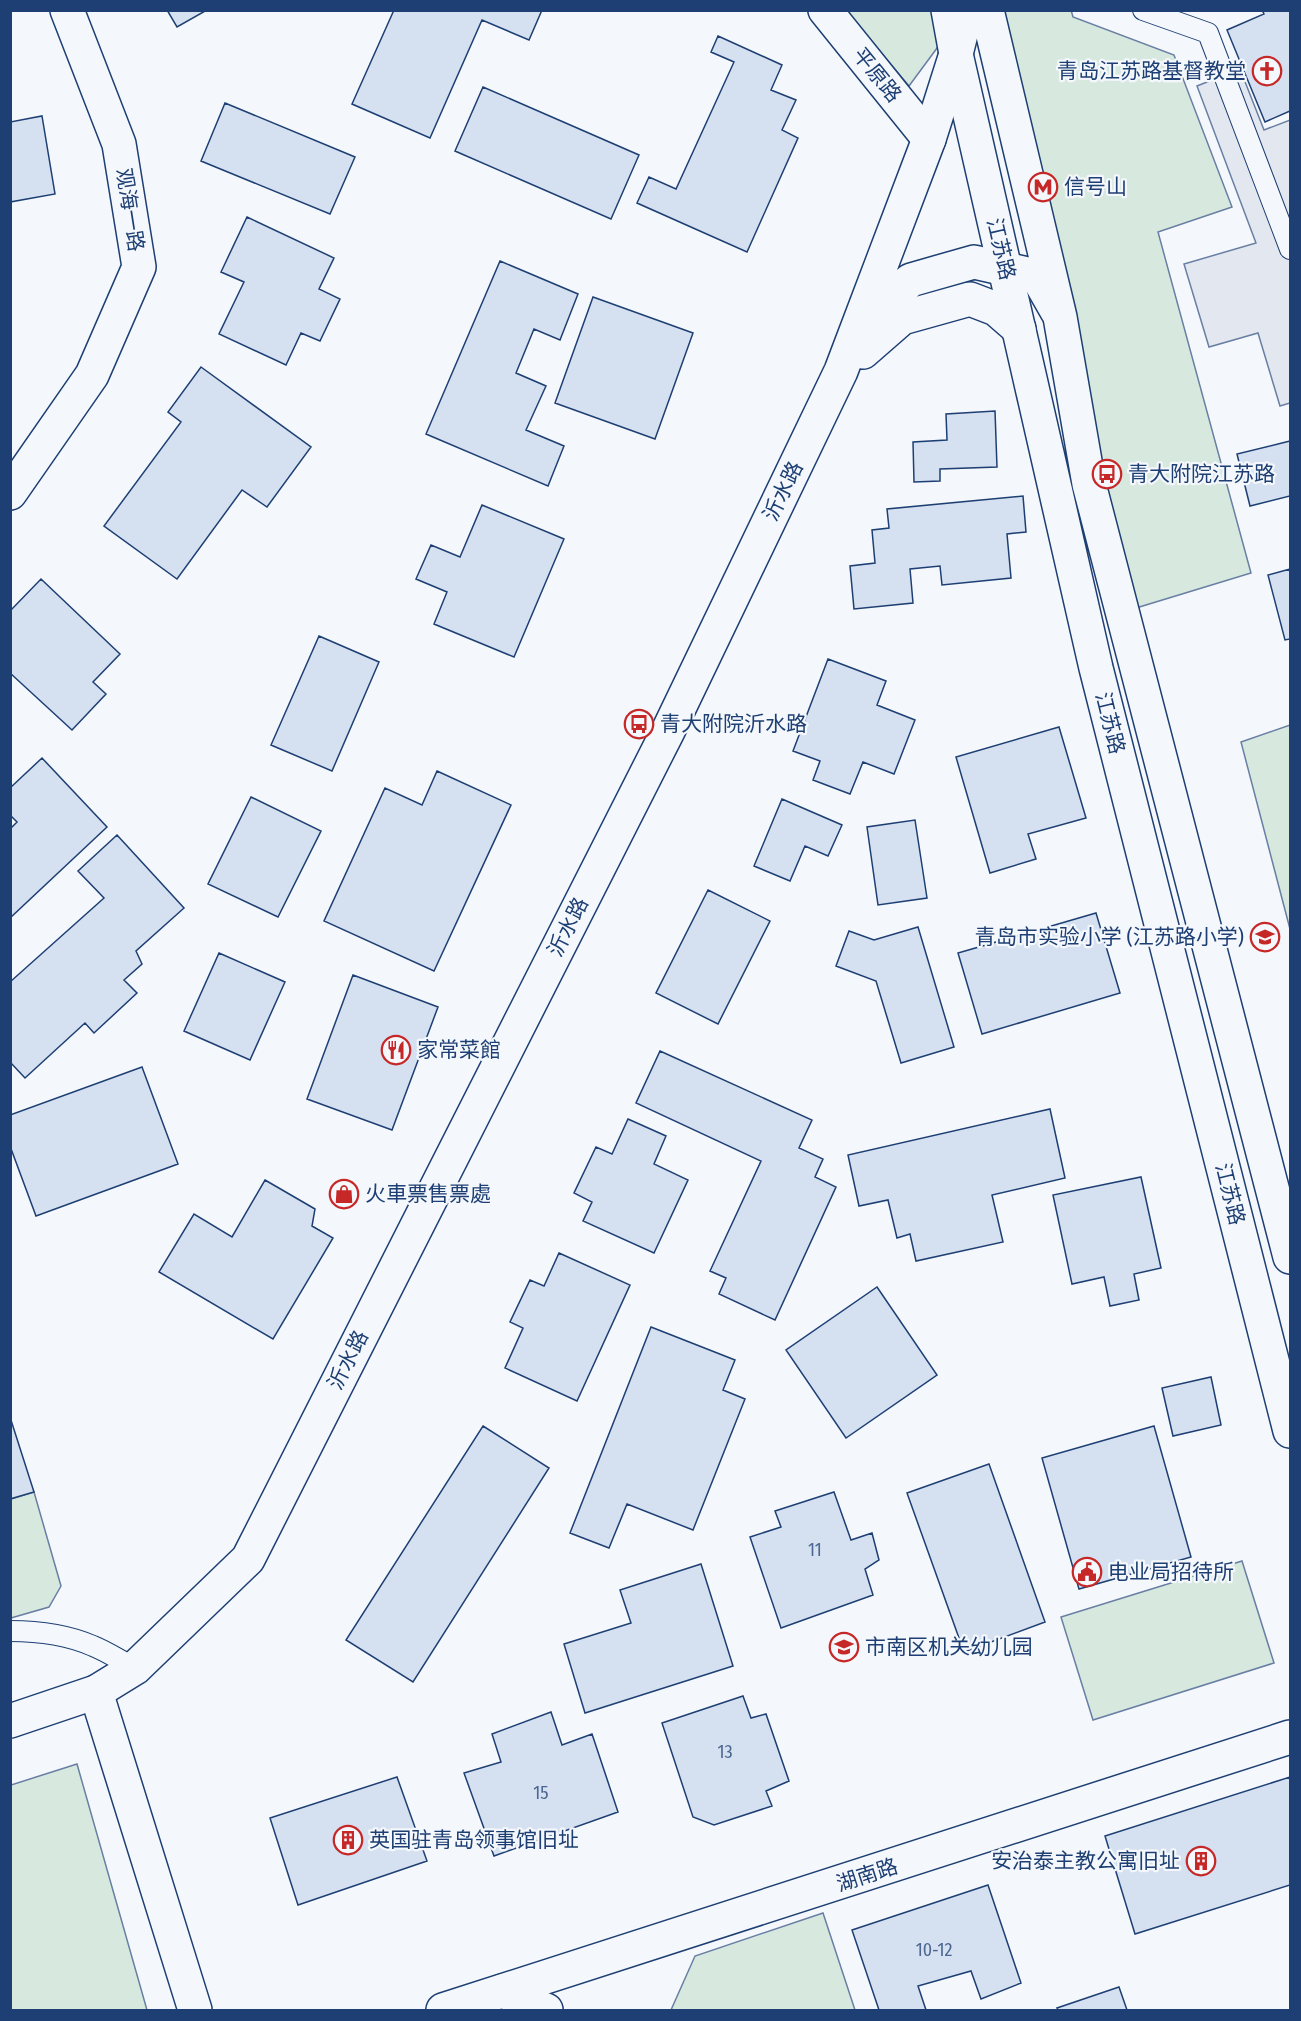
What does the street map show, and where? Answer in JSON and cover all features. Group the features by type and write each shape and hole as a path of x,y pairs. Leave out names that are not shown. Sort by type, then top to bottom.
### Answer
{"street":[{"name":"观海一路","path":"10,493 92,375 139,267 119,144 67,10"},
{"name":"平原路","path":"825,10 929,139"},
{"name":"江苏路","path":"948,10 956,54 1096,668 1290,1431"},
{"name":"沂水路","path":"10,1721 96,1692 135,1668 248,1559 668,731 841,371 929,139 968,10"},
{"name":"江苏路","path":"987,10 1060,317 1089,484 1290,1257"},
{"path":"841,371 882,304 911,280 974,262 1037,276 1060,317"},
{"path":"841,371 902,318 969,299 996,309 1019,329"},
{"path":"96,1692 195,2010"},
{"name":"湖南路","path":"443,2010 1290,1737"},
{"path":"503,1991 546,2010"}],"lane":[{"path":"1143,10 1208,33 1290,249"},
{"path":"10,1631 30,1631 76,1640 94,1646 135,1668"}],"shaded area":[{"path":"1071,10 1073,17 1174,55 1232,207 1158,232 1251,573 1136,608 1060,317 1002,11"},
{"path":"846,11 937,11 943,40 909,86"},
{"path":"1240,69 1264,130 1290,120 1290,403 1280,406 1258,333 1209,347 1184,264 1256,243 1197,86"},
{"path":"1290,725 1290,929 1241,742"},
{"path":"34,1492 61,1586 49,1607 11,1618 11,1499"},
{"path":"1242,1561 1274,1663 1093,1720 1061,1617"},
{"path":"77,1764 147,2010 11,2010 11,1785"},
{"path":"823,1913 855,2010 671,2010 695,1956"}],"building":[{"path":"167,10 207,10 177,27"},
{"path":"394,10 542,10 529,40 482,20 430,138 352,104"},
{"name":"青岛江苏路基督教堂","path":"1262,10 1290,10 1290,111 1265,122 1227,30 1264,14"},
{"path":"718,36 782,65 771,90 796,100 782,130 798,138 747,252 637,203 649,177 676,189 734,62 711,52"},
{"path":"483,87 639,155 611,219 455,151"},
{"path":"225,103 355,157 330,214 201,161"},
{"path":"42,116 55,194 10,202 10,122"},
{"path":"247,217 334,258 319,289 340,299 320,341 301,333 286,365 219,334 244,282 221,272"},
{"path":"500,261 578,294 560,340 534,329 516,373 546,386 526,430 564,446 548,486 426,434"},
{"path":"593,297 693,333 655,439 555,403"},
{"path":"201,367 311,447 267,507 242,490 177,579 104,526 181,422 168,412"},
{"path":"995,411 997,467 940,469 940,481 914,482 913,442 947,440 946,414"},
{"path":"1290,441 1290,496 1250,506 1237,454"},
{"path":"1023,496 1026,532 1007,534 1011,578 942,585 940,566 910,569 913,603 854,609 850,566 875,563 872,530 889,528 887,509"},
{"path":"482,505 564,539 514,657 434,624 447,592 416,579 431,545 460,557"},
{"path":"1290,569 1290,639 1285,640 1268,575"},
{"path":"41,579 120,654 93,682 106,694 72,730 10,673 10,611"},
{"path":"319,636 379,662 332,771 271,745"},
{"path":"828,659 886,681 877,705 915,720 894,774 863,762 850,794 813,780 820,761 793,751"},
{"path":"1059,727 1086,818 1028,834 1036,859 990,873 956,757"},
{"path":"42,758 107,827 10,918 10,829 17,822 10,815 10,788"},
{"path":"437,771 511,805 434,971 324,921 385,788 422,805"},
{"path":"251,797 321,831 278,917 208,884"},
{"path":"782,799 842,825 828,856 805,846 790,881 754,866"},
{"path":"915,820 927,898 878,905 867,827"},
{"path":"117,835 184,908 136,951 142,964 124,980 137,993 94,1033 85,1023 25,1078 10,1062 10,982 104,898 78,871"},
{"path":"708,890 770,921 718,1024 656,993"},
{"path":"1096,913 1120,993 982,1034 958,953"},
{"path":"918,927 954,1047 901,1063 876,981 836,966 849,931 874,940"},
{"path":"219,953 285,982 250,1060 184,1031"},
{"path":"353,975 438,1007 392,1130 307,1099"},
{"path":"660,1051 812,1120 799,1148 823,1159 815,1177 836,1187 775,1320 719,1294 726,1278 710,1271 761,1161 636,1103"},
{"path":"142,1067 178,1164 36,1216 10,1146 10,1115"},
{"path":"1050,1109 1065,1178 992,1195 1003,1242 916,1261 910,1234 897,1238 888,1200 859,1206 848,1155"},
{"path":"628,1119 666,1136 654,1164 688,1180 654,1253 583,1221 592,1202 574,1193 596,1147 612,1154"},
{"path":"1141,1177 1161,1268 1134,1274 1139,1300 1110,1306 1104,1277 1072,1284 1053,1195"},
{"path":"265,1180 315,1209 312,1226 333,1238 273,1339 159,1272 194,1214 232,1237"},
{"path":"559,1253 630,1285 577,1401 505,1368 523,1328 510,1322 530,1280 544,1286"},
{"path":"877,1287 937,1375 846,1438 786,1350"},
{"path":"651,1327 735,1360 723,1390 745,1399 693,1530 627,1504 609,1548 570,1533"},
{"path":"1211,1377 1221,1425 1173,1436 1162,1388"},
{"path":"10,1417 34,1492 10,1499"},
{"path":"483,1426 549,1468 413,1682 346,1640"},
{"path":"1154,1426 1191,1557 1079,1589 1042,1458"},
{"path":"989,1464 1045,1622 964,1652 907,1493"},
{"name":"市南区机关幼儿园","path":"834,1492 851,1540 872,1533 879,1560 865,1569 873,1595 781,1628 750,1537 781,1527 775,1511"},
{"path":"701,1564 733,1666 585,1713 564,1644 631,1623 620,1590"},
{"path":"743,1696 751,1718 766,1714 789,1781 766,1791 772,1806 714,1825 693,1817 662,1723"},
{"path":"551,1712 562,1745 592,1734 618,1812 494,1856 464,1773 501,1762 492,1734"},
{"name":"英国驻青岛领事馆旧址","path":"397,1777 427,1861 298,1905 270,1818"},
{"name":"安治泰主教公寓旧址","path":"1290,1777 1290,1885 1135,1934 1105,1836"},
{"path":"988,1885 1021,1983 981,1999 971,1971 918,1986 926,2010 879,2010 852,1930"},
{"path":"1119,1987 1127,2010 1058,2010 1057,2008"}],"place":[{"name":"青岛江苏路基督教堂","path":"1267,71"},
{"name":"信号山","path":"1043,187"},
{"name":"青大附院江苏路","path":"1107,474"},
{"name":"青大附院沂水路","path":"639,724"},
{"name":"青岛市实验小学 (江苏路小学)","path":"1265,937"},
{"name":"家常菜館","path":"396,1050"},
{"name":"火車票售票處","path":"344,1194"},
{"name":"电业局招待所","path":"1087,1572"},
{"name":"市南区机关幼儿园","path":"844,1647"},
{"name":"英国驻青岛领事馆旧址","path":"348,1840"},
{"name":"安治泰主教公寓旧址","path":"1201,1861"}]}
